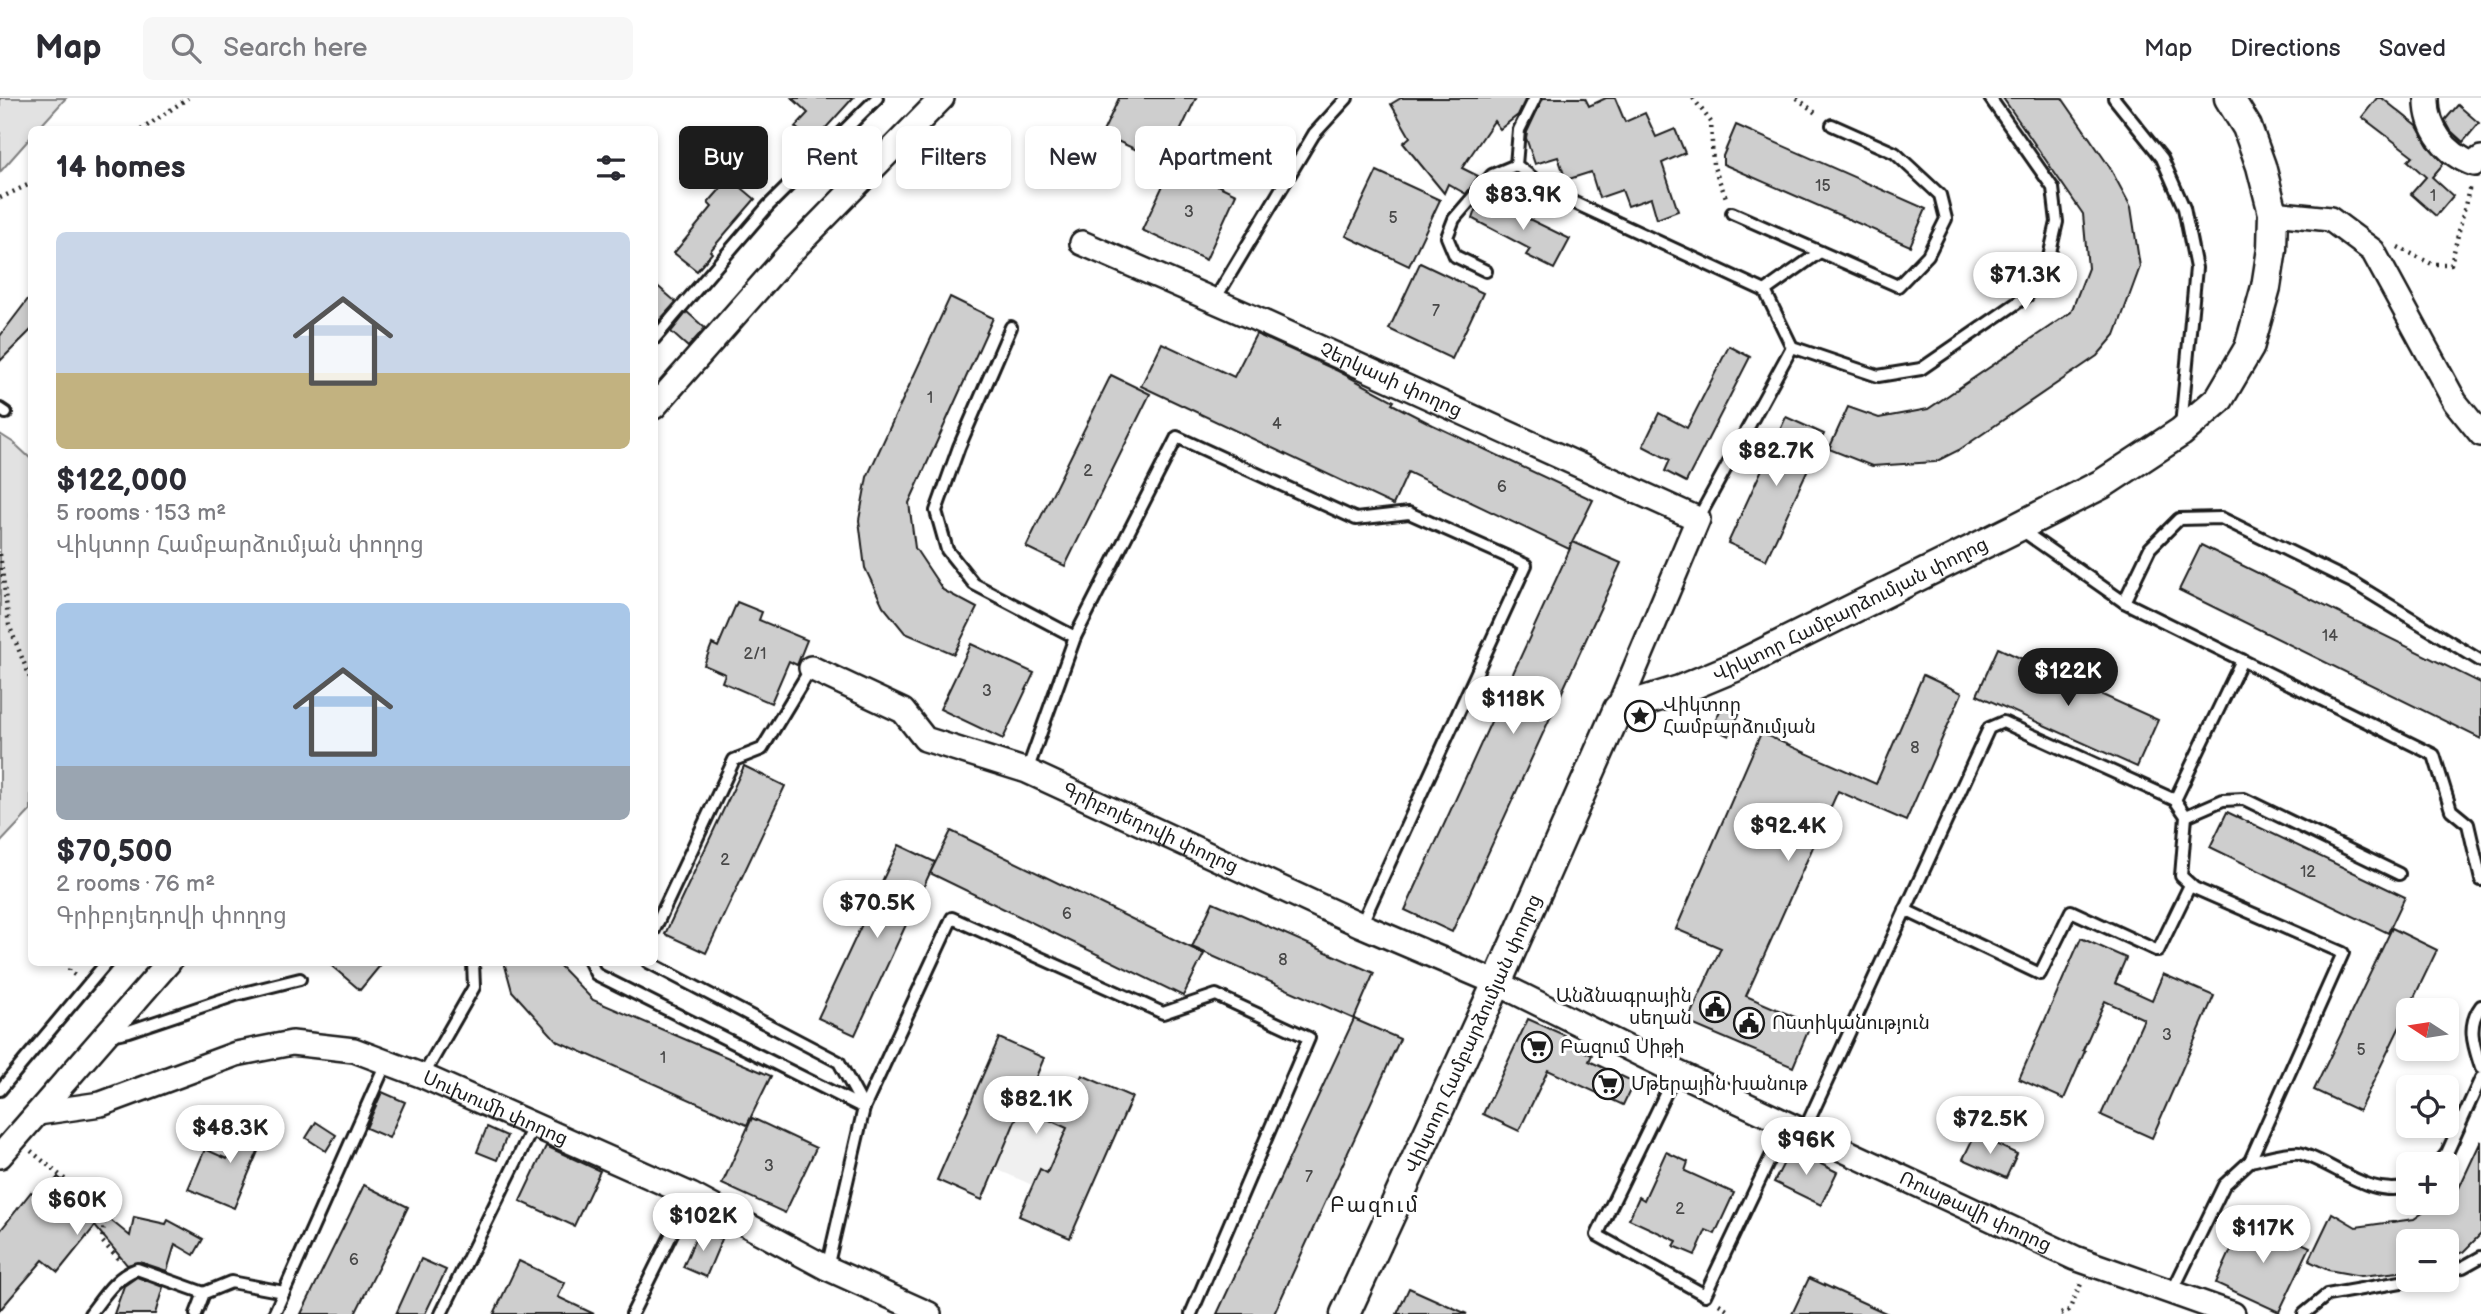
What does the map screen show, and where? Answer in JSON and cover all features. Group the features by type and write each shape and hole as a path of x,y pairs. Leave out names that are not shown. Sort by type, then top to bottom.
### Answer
{"street":[{"path":"658,402 788,255 942,98"},
{"name":"Վիկտոր Համբարձումյան փողոց","path":"1345,1314 1497,983 1618,709 1680,690 1735,667 2102,484 2181,432 2219,399 2249,348 2266,287 2272,249 2273,213 2261,166 2247,127 2229,98"},
{"path":"2427,98 2427,109 2438,141 2463,160 2478,161"},
{"path":"2273,213 2330,219 2373,251 2455,402 2481,434"},
{"name":"Չերկասի փողոց","path":"1082,243 1699,519"},
{"path":"1618,709 1699,519"},
{"name":"Գրիբոյեդովի փողոց","path":"811,668 903,711 925,738 1027,771 1361,925 1497,983"},
{"path":"0,1156 165,966"},
{"name":"Ռուսթավի փողոց","path":"1497,983 1676,1072 2091,1263 2233,1314"},
{"name":"Սուխումի փողոց","path":"38,1113 101,1104 236,1054 292,1043 354,1050 423,1076 691,1195 827,1268 929,1314"}],"lane":[{"path":"658,334 768,206 877,98"},
{"path":"1214,300 1314,134 1347,98"},
{"path":"1516,164 1519,130 1535,98"},
{"path":"1516,164 1551,192 1765,291 1792,347 1878,376 1921,369 2027,296 2049,257 2057,222 2053,188 1990,98"},
{"path":"2114,98 2162,158 2185,208 2196,268 2181,432"},
{"path":"1732,213 1899,286 1928,255 1946,219 1940,195 1895,153 1832,125"},
{"path":"1486,271 1455,256 1447,237 1454,219 1492,175 1516,164"},
{"path":"1765,291 1820,252"},
{"path":"1011,327 959,447 936,511 947,550 974,584 1075,637"},
{"path":"1699,519 1792,347"},
{"path":"1027,771 1075,637 1177,437 1356,519 1409,513 1526,565 1361,925"},
{"path":"2124,602 2150,548 2179,519 2221,518 2352,582 2481,661"},
{"path":"2018,527 2124,602 2434,755 2451,810 2468,824 2481,880"},
{"path":"2175,800 2242,660"},
{"path":"658,922 734,760 762,750 811,668"},
{"path":"1676,1072 1597,1235 1704,1294 1795,1127 1905,910 1989,728 2003,722 2175,800 2186,816 2181,876 2194,888 2343,953 2250,1161 2224,1185 2172,1292"},
{"path":"2186,816 2223,800 2244,799 2399,874"},
{"path":"1905,910 2040,974 2071,911 2158,951 2190,884"},
{"path":"827,1268 864,1108 952,918 1163,1013 1216,995 1309,1038 1191,1314"},
{"path":"0,1090 104,966"},
{"path":"423,1076 474,987 473,966"},
{"path":"592,966 596,974 864,1108"},
{"path":"656,966 839,1062 864,1108"},
{"path":"104,1036 129,1031 236,995 300,979"},
{"path":"2481,1006 2474,1015 2472,1038 2481,1068"},
{"path":"274,1314 386,1063"},
{"path":"2447,1152 2481,1078"},
{"path":"441,1314 534,1124"},
{"path":"2250,1161 2297,1152 2363,1183 2396,1190"},
{"path":"632,1314 691,1195"},
{"path":"2459,1268 2481,1257"},
{"path":"90,1314 124,1273 137,1269 204,1293 231,1282 284,1292"},
{"path":"2304,1314 2327,1295 2396,1283"},
{"path":"196,1314 204,1293"}],"path":[{"path":"147,126 188,98"},
{"path":"1693,98 1712,122 1713,165 1732,213"},
{"path":"1797,98 1832,125"},
{"path":"2373,251 2387,242 2432,264 2451,264 2478,161"},
{"path":"0,198 28,185"},
{"path":"0,554 9,625 28,673"},
{"path":"16,1138 105,1213 102,1241 117,1260 137,1269"},
{"path":"2061,1314 2069,1310 2091,1263"}],"shaded area":[{"path":"0,98 66,98 41,126 28,126 28,140 0,172"},
{"path":"0,434 28,456 28,813 0,843"},
{"path":"999,1038 1044,1058 1033,1084 1070,1100 1082,1075 1132,1097 1070,1238 1019,1216 1032,1185 996,1169 982,1200 937,1180"}],"building":[{"path":"792,98 853,98 828,126 796,126 808,113"},
{"path":"1119,98 1196,98 1183,126 1135,126 1135,149 1121,143 1121,126 1106,126"},
{"path":"1401,98 1526,98 1518,115 1500,129 1494,121 1462,168 1478,176 1466,194 1448,184 1444,193 1403,143 1410,137 1391,104"},
{"path":"1543,98 1585,98 1589,106 1606,98 1615,98 1625,122 1645,113 1656,137 1675,129 1685,153 1662,163 1678,211 1657,219 1651,198 1628,206 1622,190 1599,198 1591,172 1566,180 1558,157 1535,164 1526,138"},
{"path":"2003,98 2062,98 2109,166 2131,207 2140,267 2115,335 2097,356 1959,450 1935,462 1872,466 1829,449 1848,407 1879,418 1928,409 2071,312 2088,268 2083,214"},
{"path":"2377,98 2382,98 2417,126 2428,146 2444,163 2432,177 2453,196 2436,216 2411,194 2426,177 2408,161 2413,156 2362,117"},
{"path":"2458,105 2479,123 2463,142 2451,131 2445,120"},
{"path":"1736,125 1926,209 1910,246 1723,164 1723,156"},
{"path":"1377,171 1440,200 1409,266 1346,236"},
{"path":"720,189 743,189 755,199 710,251 712,253 697,271 674,253 712,207 708,203"},
{"path":"1161,189 1226,189 1236,194 1206,260 1142,230"},
{"path":"1484,197 1570,239 1554,269 1526,255 1530,249 1473,219 1478,204"},
{"path":"1420,263 1483,293 1452,359 1389,329"},
{"path":"658,286 676,302 658,320"},
{"path":"950,297 993,318 909,503 915,548 943,590 977,608 954,654 905,633 883,606 865,568 859,520 867,477"},
{"path":"28,299 28,333 0,361 0,336"},
{"path":"687,312 705,328 688,347 671,332"},
{"path":"1256,334 1338,371 1433,425 1593,500 1569,549 1408,472 1393,505 1141,386 1162,343 1234,377"},
{"path":"1729,346 1750,357 1686,482 1665,471 1670,460 1643,446 1659,413 1687,428"},
{"path":"1111,375 1150,394 1065,566 1026,547"},
{"path":"1786,417 1824,434 1766,560 1728,543"},
{"path":"1573,542 1621,563 1452,932 1405,910"},
{"path":"2201,545 2481,683 2481,739 2179,590"},
{"path":"737,602 762,612 759,620 807,640 797,665 789,661 771,703 722,682 725,674 704,665 712,644 718,647"},
{"path":"971,644 1034,673 1003,739 940,709"},
{"path":"1998,648 2158,720 2137,767 1977,695"},
{"path":"1923,675 1962,693 1906,821 1838,791 1746,996 1811,1024 1793,1067 1687,1022 1721,948 1676,929 1761,733 1876,784"},
{"path":"1723,704 1740,712 1729,736 1712,728"},
{"path":"744,766 785,786 706,953 665,934"},
{"path":"2227,812 2405,897 2388,933 2210,847"},
{"path":"951,831 1204,954 1183,996 930,873"},
{"path":"899,845 935,862 855,1035 818,1018"},
{"path":"1213,902 1374,973 1354,1019 1192,947"},
{"path":"2392,928 2437,950 2414,998 2396,998 2396,1035 2359,1111 2314,1090"},
{"path":"2081,938 2126,958 2115,983 2152,1000 2163,974 2214,996 2152,1138 2101,1115 2144,1019 2105,1001 2064,1099 2019,1079"},
{"path":"332,966 380,966 360,990"},
{"path":"505,966 560,966 593,1000 771,1076 747,1125 557,1041 512,991"},
{"path":"1354,1019 1400,1039 1274,1314 1217,1314"},
{"path":"1528,1019 1564,1035 1562,1041 1592,1055 1589,1061 1634,1082 1623,1105 1548,1070 1519,1131 1483,1114"},
{"path":"999,1038 1044,1058 1033,1084 1070,1101 1082,1075 1132,1097 1070,1238 1019,1216 1040,1169 1047,1173 1067,1128 1021,1107 982,1200 937,1180"},
{"path":"382,1092 405,1102 389,1138 366,1128"},
{"path":"247,1113 270,1123 234,1208 188,1189 205,1149 227,1159"},
{"path":"752,1118 816,1148 785,1213 722,1184"},
{"path":"316,1122 336,1135 326,1151 306,1138"},
{"path":"487,1127 507,1136 497,1160 477,1152"},
{"path":"1975,1134 2017,1154 2006,1178 1963,1159"},
{"path":"2481,1141 2481,1234 2463,1252 2459,1254 2459,1229 2396,1229 2396,1272 2361,1276 2328,1270 2309,1261 2332,1213 2356,1227 2414,1219 2420,1215 2459,1215 2459,1188"},
{"path":"546,1146 600,1171 574,1226 520,1201"},
{"path":"1791,1149 1837,1172 1821,1205 1774,1182"},
{"path":"1666,1152 1688,1162 1685,1171 1734,1193 1715,1234 1706,1230 1695,1255 1674,1246 1677,1241 1629,1219 1639,1197 1644,1200"},
{"path":"58,1177 130,1236 134,1217 166,1224 168,1220 203,1239 194,1255 175,1244 167,1271 140,1262 127,1265 95,1226 58,1272 43,1260 0,1310 0,1231 31,1192 40,1199"},
{"path":"364,1185 408,1207 387,1250 355,1314 301,1314"},
{"path":"2246,1217 2310,1247 2279,1312 2216,1283"},
{"path":"699,1230 722,1239 706,1277 683,1267"},
{"path":"421,1259 446,1270 425,1314 396,1314"},
{"path":"519,1261 565,1283 558,1297 594,1314 494,1314"},
{"path":"137,1277 163,1287 155,1314 114,1314 124,1286"},
{"path":"1809,1278 1888,1314 1792,1314"},
{"path":"1409,1288 1467,1314 1397,1314"}],"place":[{"name":"Վիկտոր Համբարձումյան","path":"1640,716"},
{"name":"Անձնագրային սեղան","path":"1715,1007"},
{"name":"Ոստիկանություն","path":"1749,1023"},
{"name":"Բազում Սիթի","path":"1537,1047"},
{"name":"Մթերային խանութ","path":"1608,1084"}],"district":[{"name":"Բազում","path":"1375,1205"}]}
